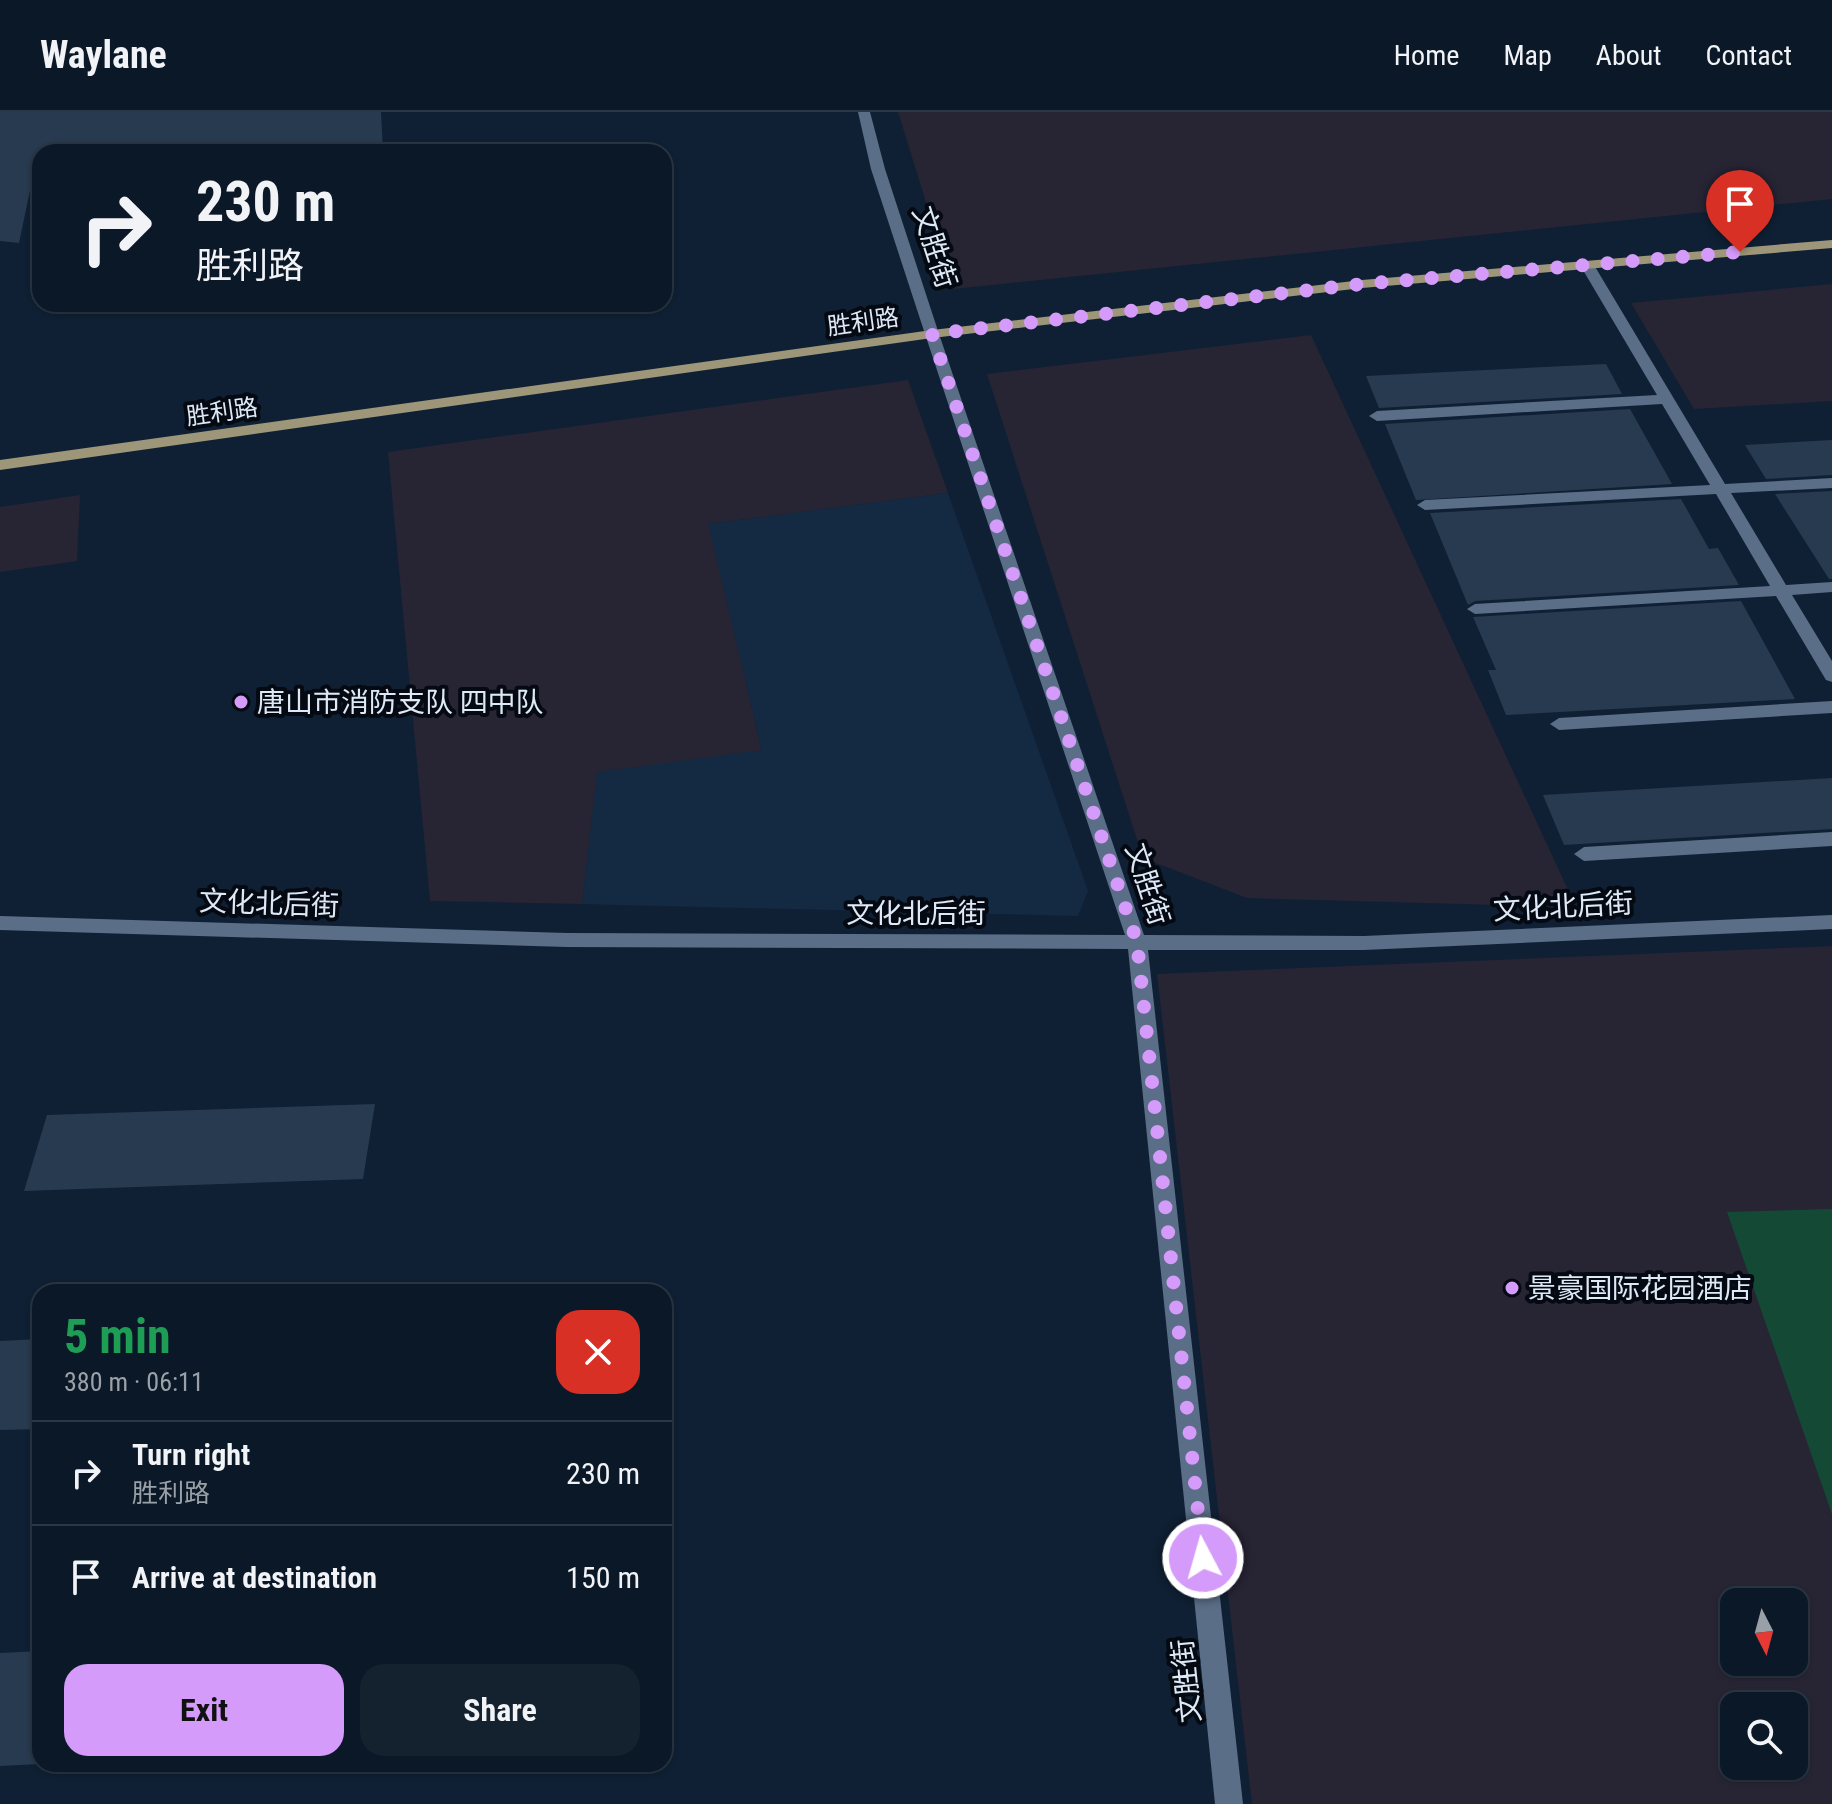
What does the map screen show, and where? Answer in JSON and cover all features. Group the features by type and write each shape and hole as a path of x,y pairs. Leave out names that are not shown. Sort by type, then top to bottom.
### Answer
{"main road":[{"name":"胜利路","path":"0,465 932,334 1362,284 1832,244"}],"street":[{"name":"文胜街","path":"864,112 878,169 932,334 1137,942 1229,1804"},
{"path":"1587,265 1832,676"},
{"path":"1377,416 1667,399"},
{"path":"1425,505 1832,483"},
{"path":"1475,609 1832,587"},
{"path":"1559,724 1832,707"},
{"path":"1584,854 1832,839"},
{"name":"文化北后街","path":"0,923 567,940 1364,943 1832,922"}],"shaded area":[{"path":"898,112 1832,112 1832,199 953,289"},
{"path":"1832,284 1832,401 1694,409 1631,303"},
{"path":"1311,335 1576,907 1247,898 1143,858 987,374"},
{"path":"908,380 948,493 709,524 762,751 598,773 582,904 430,901 388,452"},
{"path":"948,493 1088,891 1078,916 582,904 597,772 762,750 708,524"},
{"path":"80,495 77,561 0,572 0,507"},
{"name":"景豪国际花园酒店","path":"1832,946 1832,1804 1252,1804 1157,974"}],"green space":[{"path":"1832,1209 1832,1514 1727,1212"}],"building":[{"path":"0,112 381,112 383,144 32,144 32,181 19,243 0,241"},
{"path":"1606,364 1622,394 1379,408 1366,376"},
{"path":"1630,409 1672,484 1416,500 1385,424"},
{"path":"1832,440 1832,475 1766,479 1745,445"},
{"path":"1832,491 1832,579 1829,579 1775,494"},
{"path":"1681,499 1709,549 1718,548 1739,585 1475,601 1468,605 1430,513"},
{"path":"1741,601 1795,699 1506,715 1488,670 1496,670 1473,617"},
{"path":"1832,778 1832,829 1564,845 1543,795"},
{"path":"375,1104 363,1179 24,1191 47,1115"},
{"path":"32,1339 32,1429 0,1430 0,1341"},
{"path":"32,1651 32,1764 0,1766 0,1653"}],"place":[{"name":"唐山市消防支队 四中队","path":"241,702"},
{"name":"景豪国际花园酒店","path":"1512,1288"}],"route":[{"path":"1203,1558 1137,942 932,334 1362,284 1740,252"}]}
